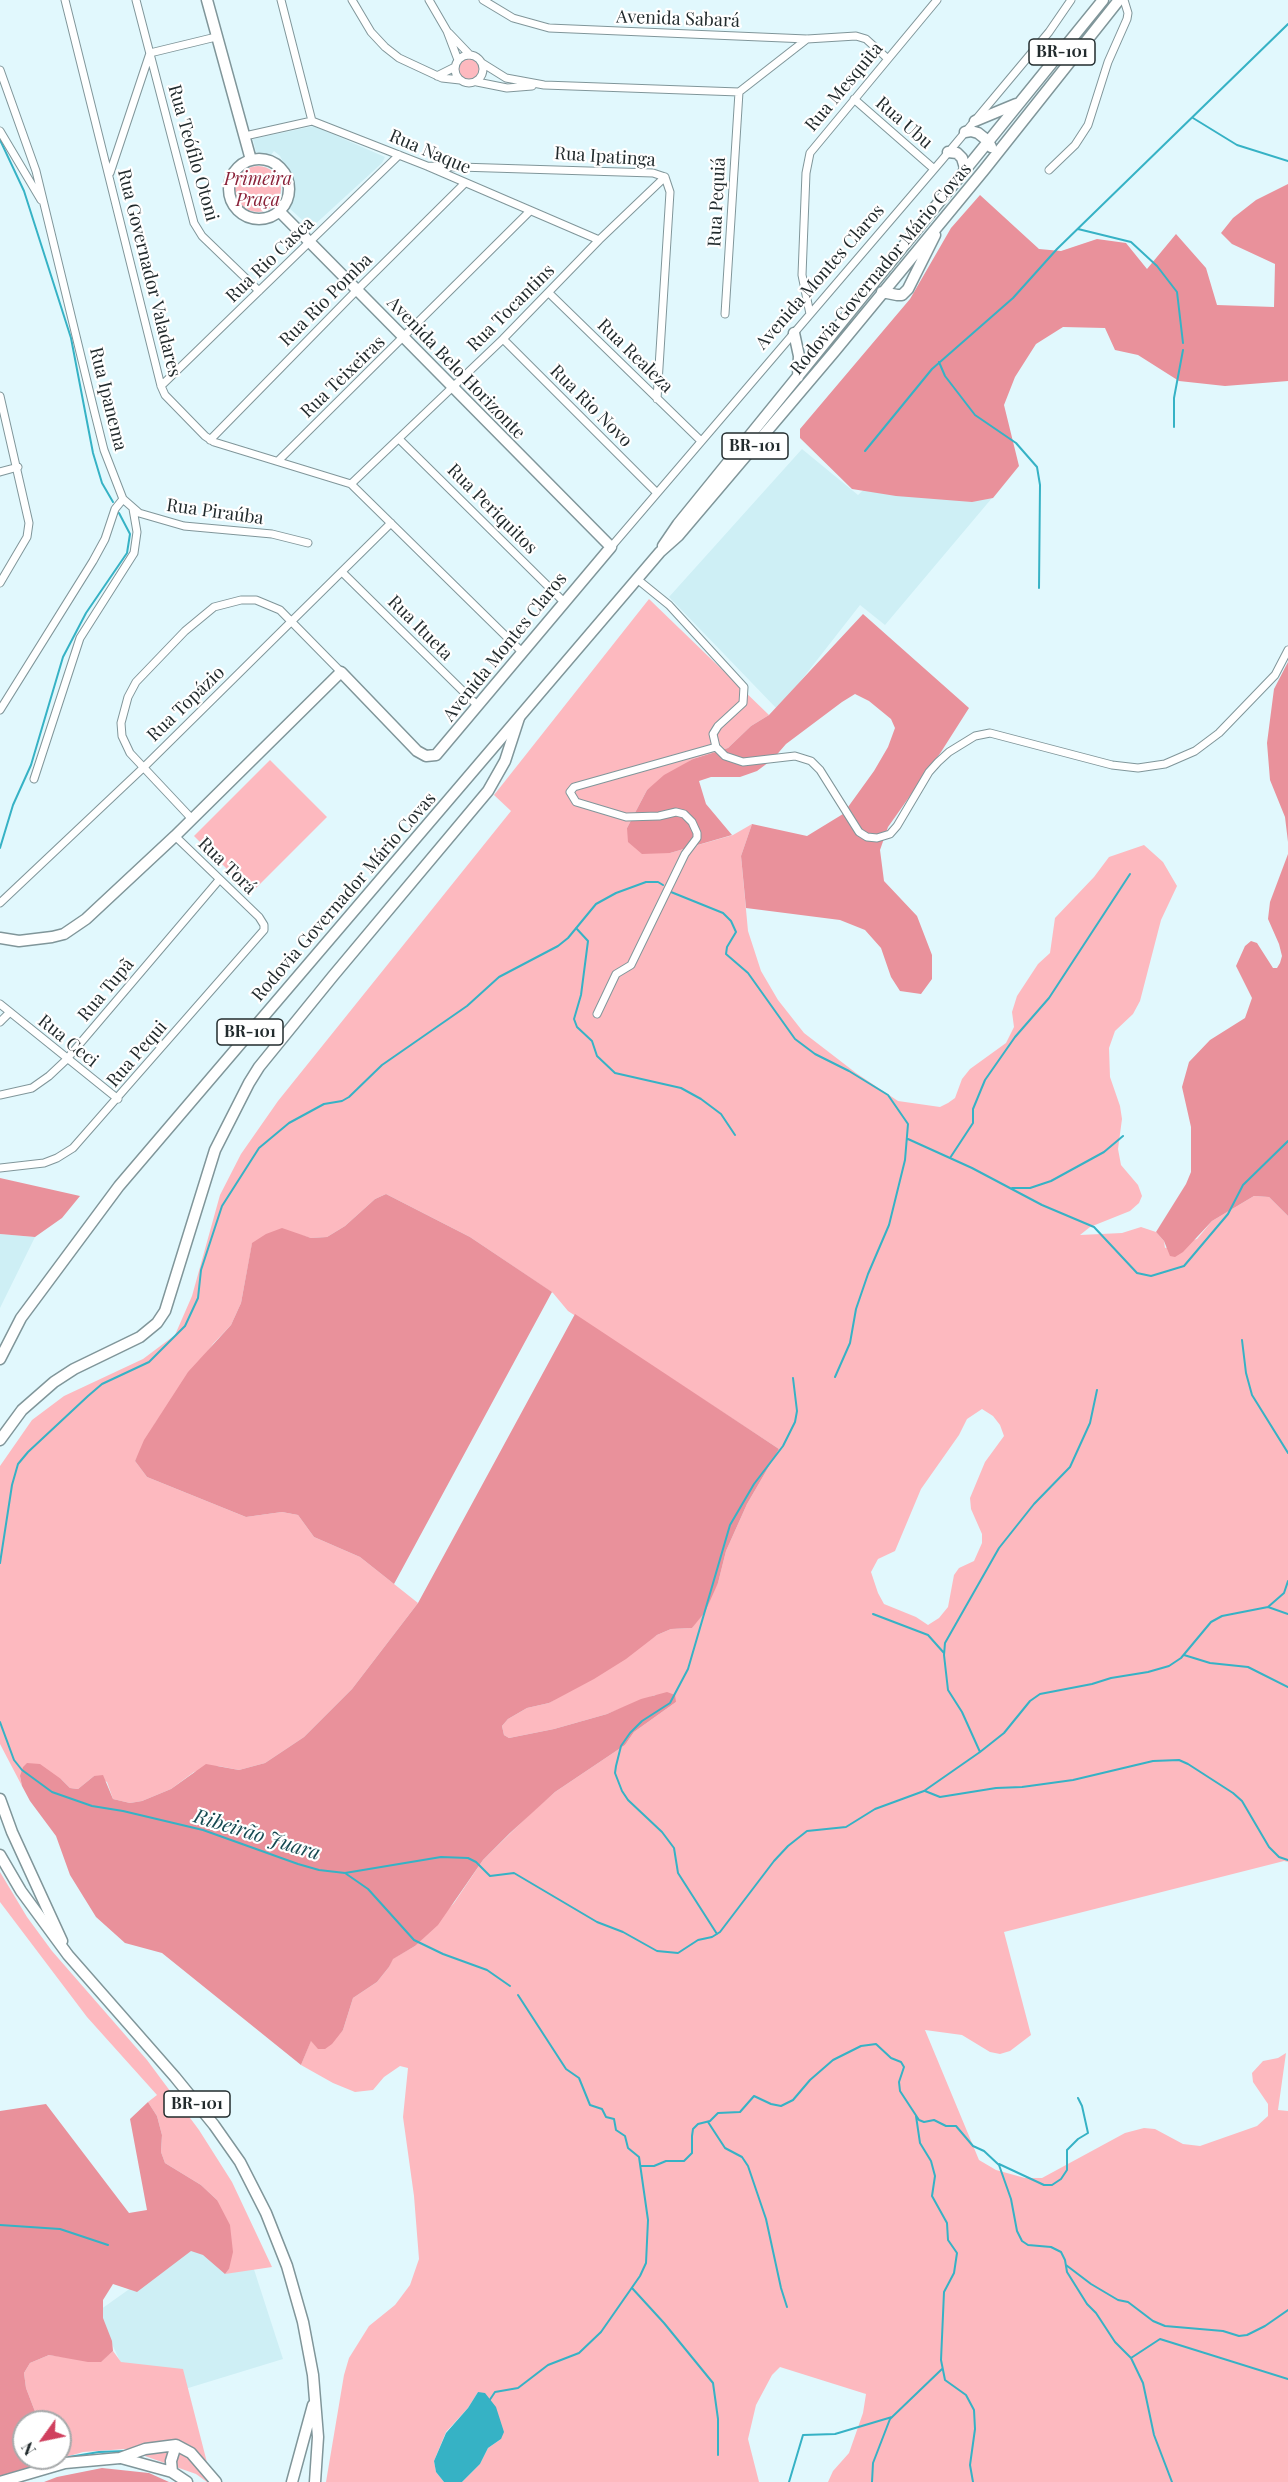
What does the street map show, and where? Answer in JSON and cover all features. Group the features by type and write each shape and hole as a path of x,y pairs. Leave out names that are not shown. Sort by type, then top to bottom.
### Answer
{"main road":[{"path":"207,0 251,160"},
{"name":"Rodovia Governador Mário Covas","path":"660,552 671,532 1103,0"},
{"name":"Rodovia Governador Mário Covas","path":"0,1359 21,1318 119,1186 660,552 678,536 834,352 984,170 1119,0"},
{"path":"975,121 1019,103"},
{"path":"965,132 975,132 988,141 991,150 984,170"},
{"path":"948,152 957,153 962,158 965,168"},
{"path":"251,160 269,161 283,171 289,188 288,196 279,212 272,216 258,219 243,214 233,203 230,188 234,174 238,168 251,160"},
{"name":"Avenida Belo Horizonte","path":"279,212 611,547"},
{"path":"918,227 880,280 882,292 897,296 908,289 942,220"},
{"path":"794,333 799,356 798,378"},
{"name":"Avenida Montes Claros","path":"342,672 417,751 433,757 440,753 563,601 611,547"},
{"path":"0,938 19,941 39,940 70,930 86,919 175,836 342,672"},
{"path":"0,1440 22,1410 54,1382 74,1369 140,1337 158,1323 165,1311 215,1150 249,1083 259,1067 333,976 488,791 505,761 519,718"},
{"path":"0,1799 12,1832 68,1955"},
{"name":"BR-101","path":"0,1855 21,1891 68,1955 214,2125 240,2162 266,2213 287,2266 303,2322 315,2396 318,2452 315,2482"},
{"path":"292,2482 315,2396"},
{"path":"172,2472 171,2461 176,2445"},
{"path":"0,2482 65,2463 120,2458 145,2449 176,2445 191,2453 216,2482"},
{"path":"120,2458 172,2472 187,2482"}],"street":[{"name":"Rua Governador Valadares","path":"65,0 110,173 161,386 165,394 210,440 351,484 522,652"},
{"name":"Rua Teófilo Otoni","path":"136,0 194,223 202,236 259,291"},
{"path":"245,136 312,121 280,0"},
{"path":"352,0 371,32 399,58 437,76 469,84 477,82 507,88 544,85 739,92 807,39"},
{"path":"429,0 447,31 460,80"},
{"name":"Avenida Sabará","path":"483,0 513,18 549,28 807,39 860,36 888,59"},
{"name":"Rua Mesquita","path":"810,314 802,274 807,162 815,145 937,0"},
{"name":"Avenida Montes Claros","path":"611,547 975,121 1049,32 1071,0"},
{"path":"1049,170 1075,145 1088,125 1108,62 1127,19 1128,13 1124,0"},
{"path":"447,31 470,55 506,78 544,85"},
{"path":"110,173 150,53 216,36"},
{"path":"437,76 470,55"},
{"path":"477,82 483,72 482,63"},
{"name":"Rua Ipanema","path":"0,70 28,144 104,450 123,500"},
{"name":"Rua Pequiá","path":"725,314 739,92"},
{"name":"Rua Ubu","path":"854,99 934,169"},
{"name":"Rua Naque","path":"312,121 427,166 599,240"},
{"path":"0,131 43,205"},
{"name":"Rua Rio Casca","path":"161,386 399,155"},
{"name":"Rua Ipatinga","path":"427,166 653,173 665,177 670,192 657,399"},
{"name":"Rua Tocantins","path":"351,484 503,339 599,240 665,177"},
{"name":"Rua Rio Pomba","path":"210,440 465,183"},
{"name":"Rua Teixeiras","path":"278,461 530,211"},
{"name":"Rua Realeza","path":"549,293 701,441"},
{"name":"Rua Rio Novo","path":"503,339 657,493"},
{"path":"0,396 29,512 29,530 23,545 0,583"},
{"name":"Rua Periquitos","path":"399,439 563,601"},
{"path":"0,472 18,467"},
{"path":"0,710 93,561 105,539 115,509 123,500"},
{"name":"Rua Piraúba","path":"123,500 133,509 150,518 184,526 272,534 308,543"},
{"path":"34,779 80,638 134,553 137,532 133,509"},
{"name":"Rua Topázio","path":"0,903 143,768 391,524"},
{"name":"Rua Itueta","path":"342,572 478,706"},
{"path":"637,579 669,605 744,687 744,703 718,726 713,734 716,747 725,756 743,762 795,756 811,760 820,770 859,832 877,838 890,834 897,826 929,772 938,762 949,752 975,736 990,733 1112,765 1138,768 1165,764 1195,751 1219,733 1275,675 1288,650"},
{"path":"192,819 130,753 122,736 123,711 136,682 185,631 214,607 241,600 256,600 269,604 292,621 342,672"},
{"path":"597,1014 615,974 631,965 685,854 697,838 698,832 684,814 676,812 659,816 627,817 576,802 570,792 574,787 716,747"},
{"name":"Rua Torá","path":"175,836 259,918"},
{"name":"Rua Tupã","path":"0,1095 32,1088 49,1077 219,880"},
{"name":"Rua Pequi","path":"0,1168 31,1166 65,1153 118,1099 264,930 264,925 259,918"},
{"name":"Rua Ceci","path":"0,1004 118,1099"},
{"path":"0,1022 9,1013"}],"shaded area":[{"path":"314,126 385,157 382,163 311,228 288,207 293,191 292,180 280,156 274,151 271,155 256,152 253,139"},
{"path":"1288,184 1288,381 1225,386 1179,381 1138,355 1115,350 1105,328 1063,327 1036,344 1015,377 1004,405 1019,466 993,498 972,502 896,496 852,489 800,438 800,429 910,299 951,228 980,195 1039,249 1061,251 1097,239 1126,243 1147,269 1176,234 1206,268 1217,305 1274,307 1275,264 1232,244 1221,233 1233,218 1256,200"},
{"path":"802,449 858,495 876,478 992,498 885,625 860,605 778,710 669,597"},
{"path":"863,614 969,708 888,827 880,850 884,881 917,916 932,955 932,979 921,994 900,991 891,977 881,948 865,930 840,920 746,908 741,856 752,824 807,836 843,814 874,771 888,747 895,728 891,719 869,701 855,694 842,702 786,744 773,759 757,771 740,777 711,777 699,781 706,804 732,835 670,853 642,854 628,842 627,828 647,790 664,775 693,759 728,748 751,726 769,715"},
{"path":"1288,662 1288,842 1285,817 1270,780 1267,743 1274,689"},
{"path":"1288,854 1288,1216 1269,1197 1254,1196 1212,1221 1183,1252 1175,1257 1170,1256 1164,1241 1156,1232 1191,1172 1191,1127 1182,1087 1189,1062 1210,1040 1245,1018 1252,998 1236,966 1245,946 1251,941 1257,943 1273,968 1277,968 1280,963 1282,956 1279,944 1268,919 1270,902"},
{"path":"0,1178 80,1196 62,1218 35,1237 0,1234"},
{"path":"386,1194 470,1237 552,1292 394,1584 360,1557 314,1537 298,1515 282,1512 246,1517 147,1477 135,1461 144,1440 188,1372 231,1325 241,1303 252,1243 282,1228 311,1238 327,1237 345,1226 375,1199"},
{"path":"0,1234 35,1237 0,1308"},
{"path":"575,1314 779,1449 747,1504 726,1551 718,1583 705,1612 692,1628 671,1629 657,1635 626,1659 594,1679 549,1703 527,1708 508,1719 502,1726 504,1735 509,1738 554,1729 607,1714 641,1699 667,1692 675,1695 676,1702 634,1732 625,1745 555,1792 510,1833 483,1860 438,1925 415,1946 393,1959 377,1982 353,1998 343,2030 332,2044 325,2049 318,2049 311,2041 301,2065 162,1953 125,1943 96,1917 70,1875 56,1836 30,1801 22,1786 20,1776 23,1767 27,1763 40,1764 70,1788 78,1789 94,1776 103,1775 113,1799 130,1803 142,1801 171,1789 206,1764 239,1770 265,1763 304,1737 352,1689 418,1603"},
{"path":"148,2102 157,2116 162,2135 161,2152 165,2163 201,2185 217,2200 230,2225 233,2252 229,2269 225,2274 203,2255 191,2251 137,2292 113,2284 103,2300 103,2318 112,2341 113,2351 101,2362 49,2355 30,2363 24,2373 26,2388 34,2410 12,2410 12,2470 21,2470 0,2476 0,2111 46,2104 129,2213 147,2210 130,2119"},
{"path":"238,2220 283,2359 185,2389 126,2374 97,2312 197,2241"},
{"path":"102,2468 149,2473 169,2482 44,2482 57,2477"}],"green space":[{"path":"469,58 477,61 480,69 477,77 469,80 461,77 458,69 461,61"},
{"name":"Primeira Praça","path":"258,166 274,173 281,189 274,205 258,212 242,205 235,189 242,173"},
{"path":"649,599 769,715 751,726 728,748 693,759 647,790 627,828 670,853 733,835 752,824 741,856 748,931 761,971 778,1000 804,1033 856,1073 898,1101 940,1107 955,1098 962,1079 970,1069 1006,1043 1014,1027 1012,1012 1017,996 1038,964 1050,953 1055,918 1094,877 1109,857 1144,845 1163,862 1177,886 1161,920 1140,1001 1133,1014 1115,1031 1109,1048 1110,1077 1122,1119 1118,1149 1121,1165 1138,1185 1142,1196 1139,1203 1130,1211 1090,1227 1080,1235 1122,1233 1141,1227 1156,1232 1164,1241 1165,1248 1197,1239 1212,1221 1254,1196 1269,1197 1288,1216 1288,1862 1284,1861 1004,1932 1031,2035 1010,2051 1000,2054 990,2052 962,2035 925,2030 979,2160 996,2170 1025,2178 1042,2178 1125,2133 1144,2128 1155,2129 1183,2144 1200,2146 1257,2126 1268,2116 1268,2104 1253,2082 1252,2073 1263,2061 1278,2058 1286,2053 1278,2110 1288,2111 1288,2482 828,2482 833,2471 849,2453 863,2413 866,2394 780,2367 772,2375 756,2405 748,2439 759,2482 462,2482 480,2464 488,2448 501,2439 478,2392 468,2408 446,2432 434,2461 436,2472 444,2482 326,2482 344,2375 349,2358 369,2326 395,2305 410,2285 419,2259 414,2196 403,2117 408,2068 400,2066 384,2077 373,2090 355,2092 301,2065 311,2040 319,2049 343,2030 353,1998 377,1982 389,1967 392,1959 415,1946 454,1903 483,1860 532,1812 555,1792 625,1745 634,1732 676,1702 655,1695 607,1714 554,1729 509,1738 504,1735 502,1726 508,1719 527,1708 549,1703 657,1635 671,1629 692,1628 718,1583 726,1551 747,1504 779,1449 568,1311 553,1293 470,1237 386,1194 375,1199 345,1226 327,1237 311,1238 297,1234 252,1244 241,1303 231,1325 213,1344 156,1422 135,1461 147,1477 246,1517 282,1512 298,1515 314,1537 360,1557 418,1603 352,1689 304,1737 265,1763 239,1770 218,1766 194,1772 171,1789 142,1801 130,1803 113,1799 107,1782 94,1776 78,1789 70,1788 61,1779 20,1776 22,1786 0,1744 0,1466 32,1420 64,1396 143,1359 175,1335 192,1296 220,1195 241,1154 278,1101 511,811 494,795","holes":["982,1409 993,1416 1004,1436 985,1462 970,1498 971,1509 982,1534 982,1543 974,1561 959,1568 954,1575 948,1607 939,1618 928,1625 916,1617 884,1604 871,1572 878,1559 895,1551 921,1489 959,1435 967,1419"]},
{"path":"270,760 327,817 251,893 194,836"},
{"path":"0,1872 27,1917 52,1951 147,2060 199,2130 232,2182 272,2267 225,2274 229,2269 217,2200 201,2185 165,2163 161,2152 162,2135 157,2116 148,2102 157,2095 87,2017 0,1902"},
{"path":"113,2351 121,2362 183,2369 212,2482 207,2482 196,2474 125,2449 83,2452 72,2455 72,2410 34,2410 26,2388 24,2373 30,2363 49,2355 100,2362"}],"water":[{"path":"478,2392 485,2393 496,2407 504,2432 501,2439 488,2448 480,2464 462,2482 444,2482 436,2472 434,2461 446,2433 468,2408"}],"waterway":[{"path":"865,451 932,369 1013,298 1057,249 1288,24"},
{"path":"1193,118 1237,145 1288,161"},
{"path":"0,140 24,191 71,338 93,453 102,483 113,502"},
{"path":"1078,229 1131,242 1157,266 1177,292 1183,343"},
{"path":"1174,427 1174,398 1183,350"},
{"path":"939,362 945,376 975,415 1016,443 1037,467 1040,485 1039,588"},
{"path":"0,848 13,805 31,765 63,657 86,613 127,553 130,534 119,513"},
{"path":"950,1158 973,1123 973,1109 985,1080 1015,1037 1049,998 1130,874"},
{"path":"0,1563 12,1485 18,1464 102,1384 149,1362 185,1326 198,1298 201,1270 222,1206 259,1148 289,1123 324,1104 342,1101 349,1097 382,1065 467,1006 499,977 558,946 568,938 596,904 616,893 646,882 658,882 663,885"},
{"path":"671,892 723,913 731,921 736,932 727,947 726,954 748,973 795,1039 815,1054 849,1071 888,1095 908,1124 905,1160 889,1225 868,1274 856,1309 850,1343 835,1377"},
{"path":"576,928 588,941 581,995 574,1019 577,1027 592,1041 597,1056 615,1073 681,1088 701,1099 721,1114 735,1135"},
{"path":"1012,1188 1030,1188 1051,1181 1104,1152 1123,1136"},
{"path":"908,1139 972,1168 1042,1205 1094,1227 1137,1273 1151,1276 1184,1266 1228,1214 1243,1185 1288,1141"},
{"path":"1242,1340 1246,1373 1252,1395 1288,1453"},
{"path":"717,1934 678,1873 674,1848 662,1832 628,1800 615,1773 621,1746 630,1733 642,1721 670,1703 688,1669 730,1525 754,1484 783,1446 795,1422 797,1411 793,1378"},
{"path":"980,1752 962,1712 948,1690 945,1643 999,1548 1034,1504 1070,1467 1090,1423 1097,1390"},
{"path":"345,1873 441,1857 468,1858 476,1862 490,1876 514,1873 597,1922 623,1932 657,1951 678,1953 698,1940 712,1937 720,1932 774,1861 807,1831 846,1827 875,1809 924,1791 1004,1733 1030,1701 1040,1694 1169,1666 1181,1658 1211,1622 1222,1616 1268,1607 1284,1593 1288,1581"},
{"path":"1268,1607 1288,1614"},
{"path":"873,1614 928,1635 944,1653"},
{"path":"1184,1655 1210,1663 1248,1667 1288,1687"},
{"name":"Ribeirão Juara","path":"0,1722 14,1760 22,1770 52,1792 92,1806 203,1830 319,1870 345,1873 368,1889 414,1940 443,1954 487,1970 510,1986"},
{"path":"925,1791 940,1797 996,1788 1022,1787 1073,1780 1153,1761 1179,1760 1242,1801 1269,1847 1279,1857 1288,1860"},
{"path":"489,2401 495,2392 518,2388 548,2365 579,2353 601,2332 640,2276 646,2263 648,2220 639,2157 628,2148 625,2136 616,2130 614,2119 606,2117 602,2109 590,2105 579,2078 566,2069 518,1995"},
{"name":"Ribeirão Juara","path":"641,2166 654,2166 666,2161 684,2161 692,2153 693,2129 698,2124 710,2121 718,2113 740,2112 754,2096 781,2106 793,2100 810,2080 833,2060 861,2046 876,2044 891,2058 901,2062 904,2067 899,2082 900,2091 919,2120 924,2122 934,2120 946,2126 956,2126 973,2146 984,2151 999,2165 1011,2199 1017,2231 1022,2241 1028,2245 1051,2247 1061,2252 1067,2272 1087,2304 1096,2313 1115,2342 1131,2358"},
{"path":"999,2164 1044,2185 1052,2185 1061,2179 1067,2170 1067,2150 1088,2133 1078,2098"},
{"path":"916,2116 920,2143 931,2161 935,2176 932,2196 947,2223 948,2240 957,2253 954,2273 944,2292 941,2360 945,2380 966,2395 974,2410 975,2429 970,2465 973,2482"},
{"path":"708,2122 725,2148 742,2157 748,2166 766,2219 787,2307"},
{"path":"0,2225 60,2229 108,2245"},
{"path":"1066,2265 1091,2284 1118,2300 1128,2302 1153,2321 1165,2326 1223,2331 1239,2336 1247,2335 1288,2310"},
{"path":"632,2288 713,2383 718,2419 718,2455"},
{"name":"Ribeirão Juara","path":"1131,2358 1160,2339 1288,2379"},
{"path":"1131,2358 1143,2383 1154,2435 1172,2482"},
{"path":"872,2482 873,2463 890,2419 942,2369"},
{"path":"789,2482 803,2435 835,2434 892,2417"},
{"path":"72,2456 126,2451"}]}
